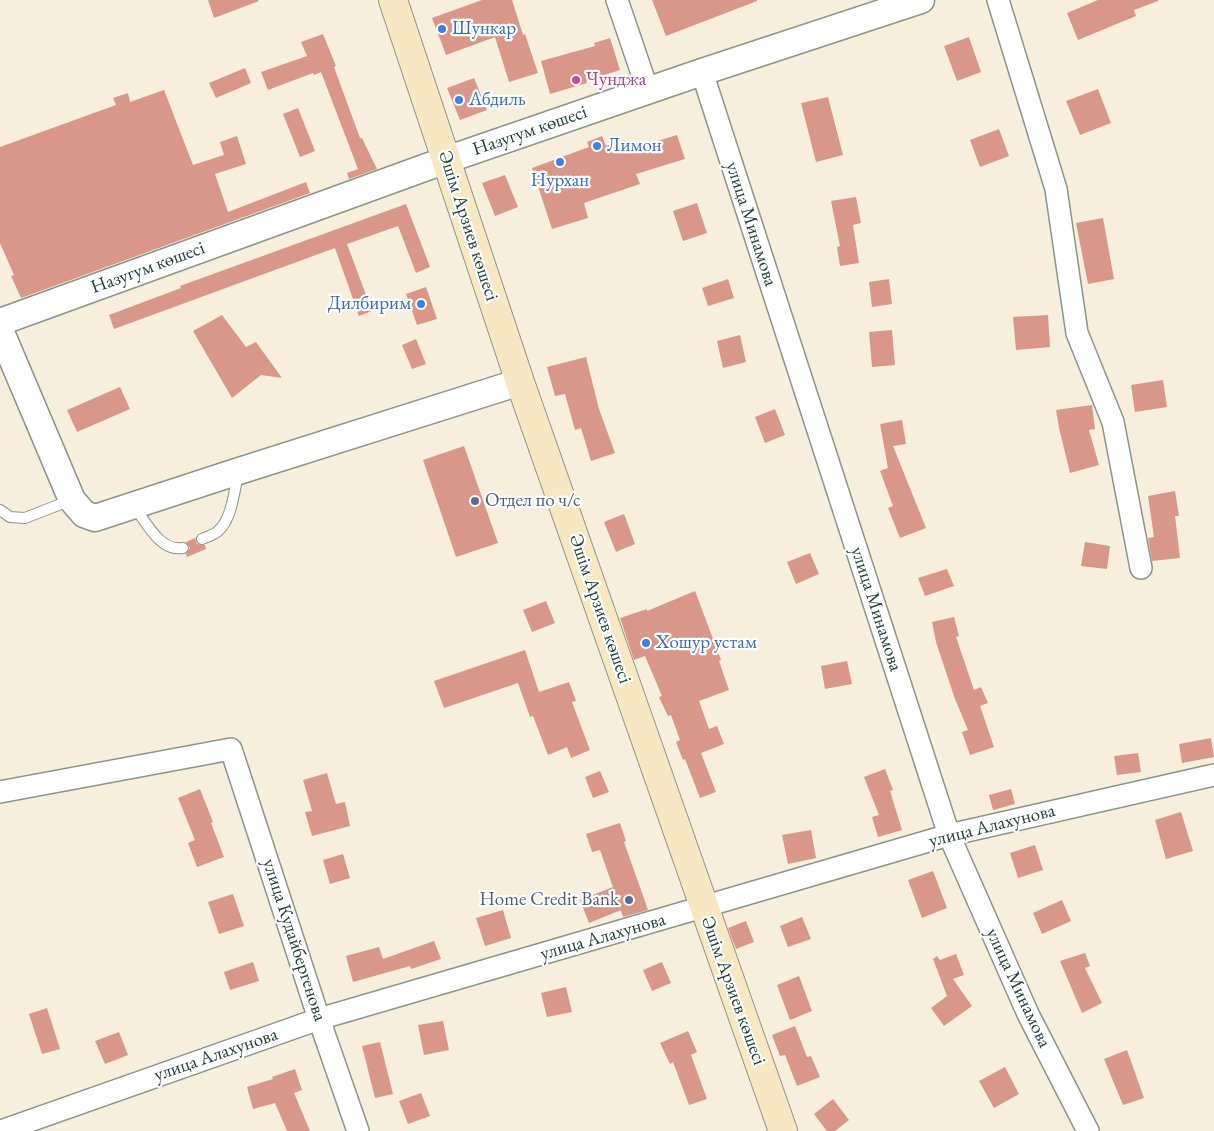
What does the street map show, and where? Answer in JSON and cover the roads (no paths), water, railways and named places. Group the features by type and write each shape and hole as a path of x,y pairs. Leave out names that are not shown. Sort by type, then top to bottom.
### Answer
{"main road":[{"name":"Әшім Арзиев көшесі","path":"394,0 520,382 783,1131"}],"street":[{"path":"617,0 648,91"},
{"name":"Назугум көшесі","path":"0,322 446,160 702,72 921,0"},
{"path":"998,0 1056,190 1076,333 1113,422 1141,568"},
{"name":"улица Минамова","path":"702,72 949,835 1028,1014 1088,1131"},
{"path":"0,330 78,507 95,518 520,382"},
{"name":"улица Кудайбергенова","path":"0,792 231,749 319,1019 358,1131"},
{"name":"улица Алахунова","path":"1,1131 319,1019 949,835 1214,774"}],"lane":[{"path":"202,539 215,533 223,525 230,510 238,471"},
{"path":"134,506 160,541 170,548 183,548"},
{"path":"0,510 10,517 25,518 78,507"}],"place":[{"name":"Шункар","path":"442,29"},
{"name":"Чунджа","path":"576,80"},
{"name":"Абдиль","path":"459,100"},
{"name":"Лимон","path":"597,146"},
{"name":"Нурхан","path":"560,162"},
{"name":"Дилбирим","path":"421,304"},
{"name":"Отдел по ч/с","path":"475,501"},
{"name":"Хошур устам","path":"646,643"},
{"name":"Home Credit Bank","path":"629,900"}]}
